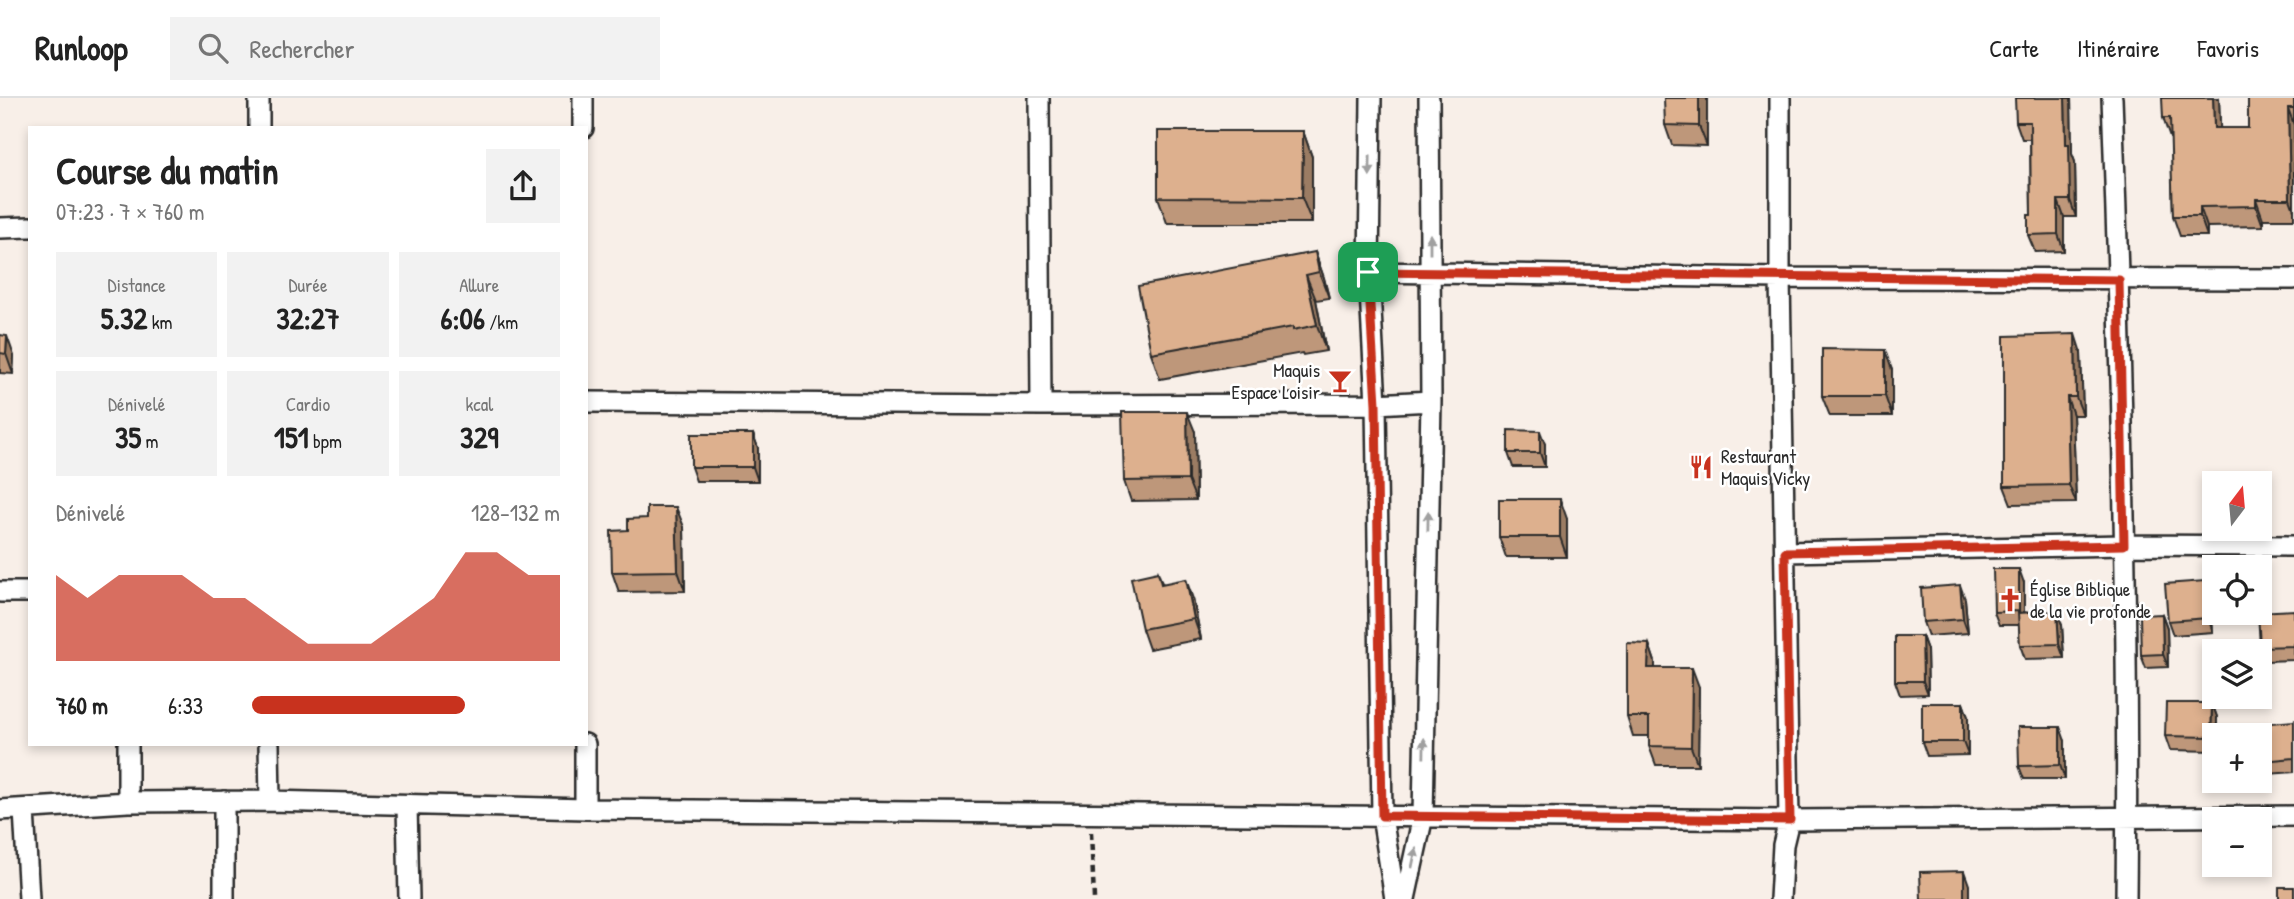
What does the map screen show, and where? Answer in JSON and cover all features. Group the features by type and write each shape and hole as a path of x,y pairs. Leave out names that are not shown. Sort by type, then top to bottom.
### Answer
{"street":[{"path":"259,98 259,126"},
{"path":"583,98 583,126"},
{"path":"1038,98 1041,405"},
{"path":"1371,98 1368,272 1376,404 1382,816 1395,899"},
{"path":"1405,899 1423,816 1431,401 1429,98"},
{"path":"1780,98 1780,278 1790,820 1783,845 1780,899"},
{"path":"2112,98 2119,280 2124,545 2126,899"},
{"path":"0,228 28,228"},
{"path":"1368,272 1780,278 2294,279"},
{"path":"588,402 1041,405 1376,404 1431,401"},
{"path":"1785,552 2124,545 2294,547"},
{"path":"0,592 28,592"},
{"path":"128,746 128,802"},
{"path":"269,746 270,801"},
{"path":"585,746 585,809"},
{"path":"0,810 128,802 270,801 585,809 1790,820 2294,816"},
{"path":"224,802 224,899"},
{"path":"407,805 409,899"},
{"path":"24,810 29,899"}],"path":[{"path":"1090,814 1094,899"}],"building":[{"path":"1664,98 1699,98 1699,126 1665,125"},
{"path":"2015,98 2065,98 2070,200 2058,200 2058,234 2028,235 2028,215 2031,215 2030,122 2016,122"},
{"path":"2162,98 2213,98 2214,128 2248,128 2248,98 2294,98 2294,108 2288,108 2290,199 2256,199 2256,206 2200,207 2200,216 2173,216 2170,118 2163,118"},
{"path":"1158,131 1303,131 1302,198 1158,197"},
{"path":"1315,252 1319,272 1306,275 1317,325 1151,353 1138,286"},
{"path":"2075,334 2076,397 2067,397 2069,485 2004,486 2004,336"},
{"path":"0,335 7,336 6,354 0,353"},
{"path":"1822,349 1885,350 1885,396 1822,396"},
{"path":"1122,412 1187,412 1188,480 1124,481"},
{"path":"1508,430 1540,431 1540,453 1508,453"},
{"path":"691,434 753,434 753,467 691,467"},
{"path":"1499,499 1560,499 1560,537 1499,537"},
{"path":"647,507 676,507 678,571 612,572 611,531 628,530 628,519 647,518"},
{"path":"1993,569 2019,569 2019,611 1994,612"},
{"path":"1158,572 1161,584 1186,579 1194,619 1142,629 1131,578"},
{"path":"2202,581 2202,618 2168,621 2165,584"},
{"path":"1960,585 1963,619 1923,622 1921,588"},
{"path":"2294,610 2294,646 2272,647 2272,639 2260,639 2259,625 2272,625 2272,611"},
{"path":"2057,611 2059,644 2020,645 2018,613"},
{"path":"2162,614 2163,654 2141,655 2140,615"},
{"path":"1895,636 1922,636 1923,681 1895,681"},
{"path":"1627,643 1649,644 1648,668 1692,668 1691,747 1649,746 1649,717 1627,717"},
{"path":"1922,703 1963,703 1963,742 1922,742"},
{"path":"2166,703 2202,703 2202,709 2212,709 2211,723 2202,723 2202,737 2165,736"},
{"path":"2294,721 2294,758 2272,760 2271,723"},
{"path":"2018,727 2060,727 2060,765 2019,766"},
{"path":"1964,871 1964,899 1921,899 1920,872"},
{"path":"2279,887 2294,887 2294,899 2279,899"}],"place":[{"name":"Maquis Espace Loisir","path":"1340,381"},
{"name":"Restaurant Maquis Vicky","path":"1701,467"},
{"name":"Église Biblique de la vie profonde","path":"2010,600"}],"route":[{"path":"1368,272 2119,280 2124,545 1785,552 1790,820 1382,816 1376,404 1368,272"}]}
